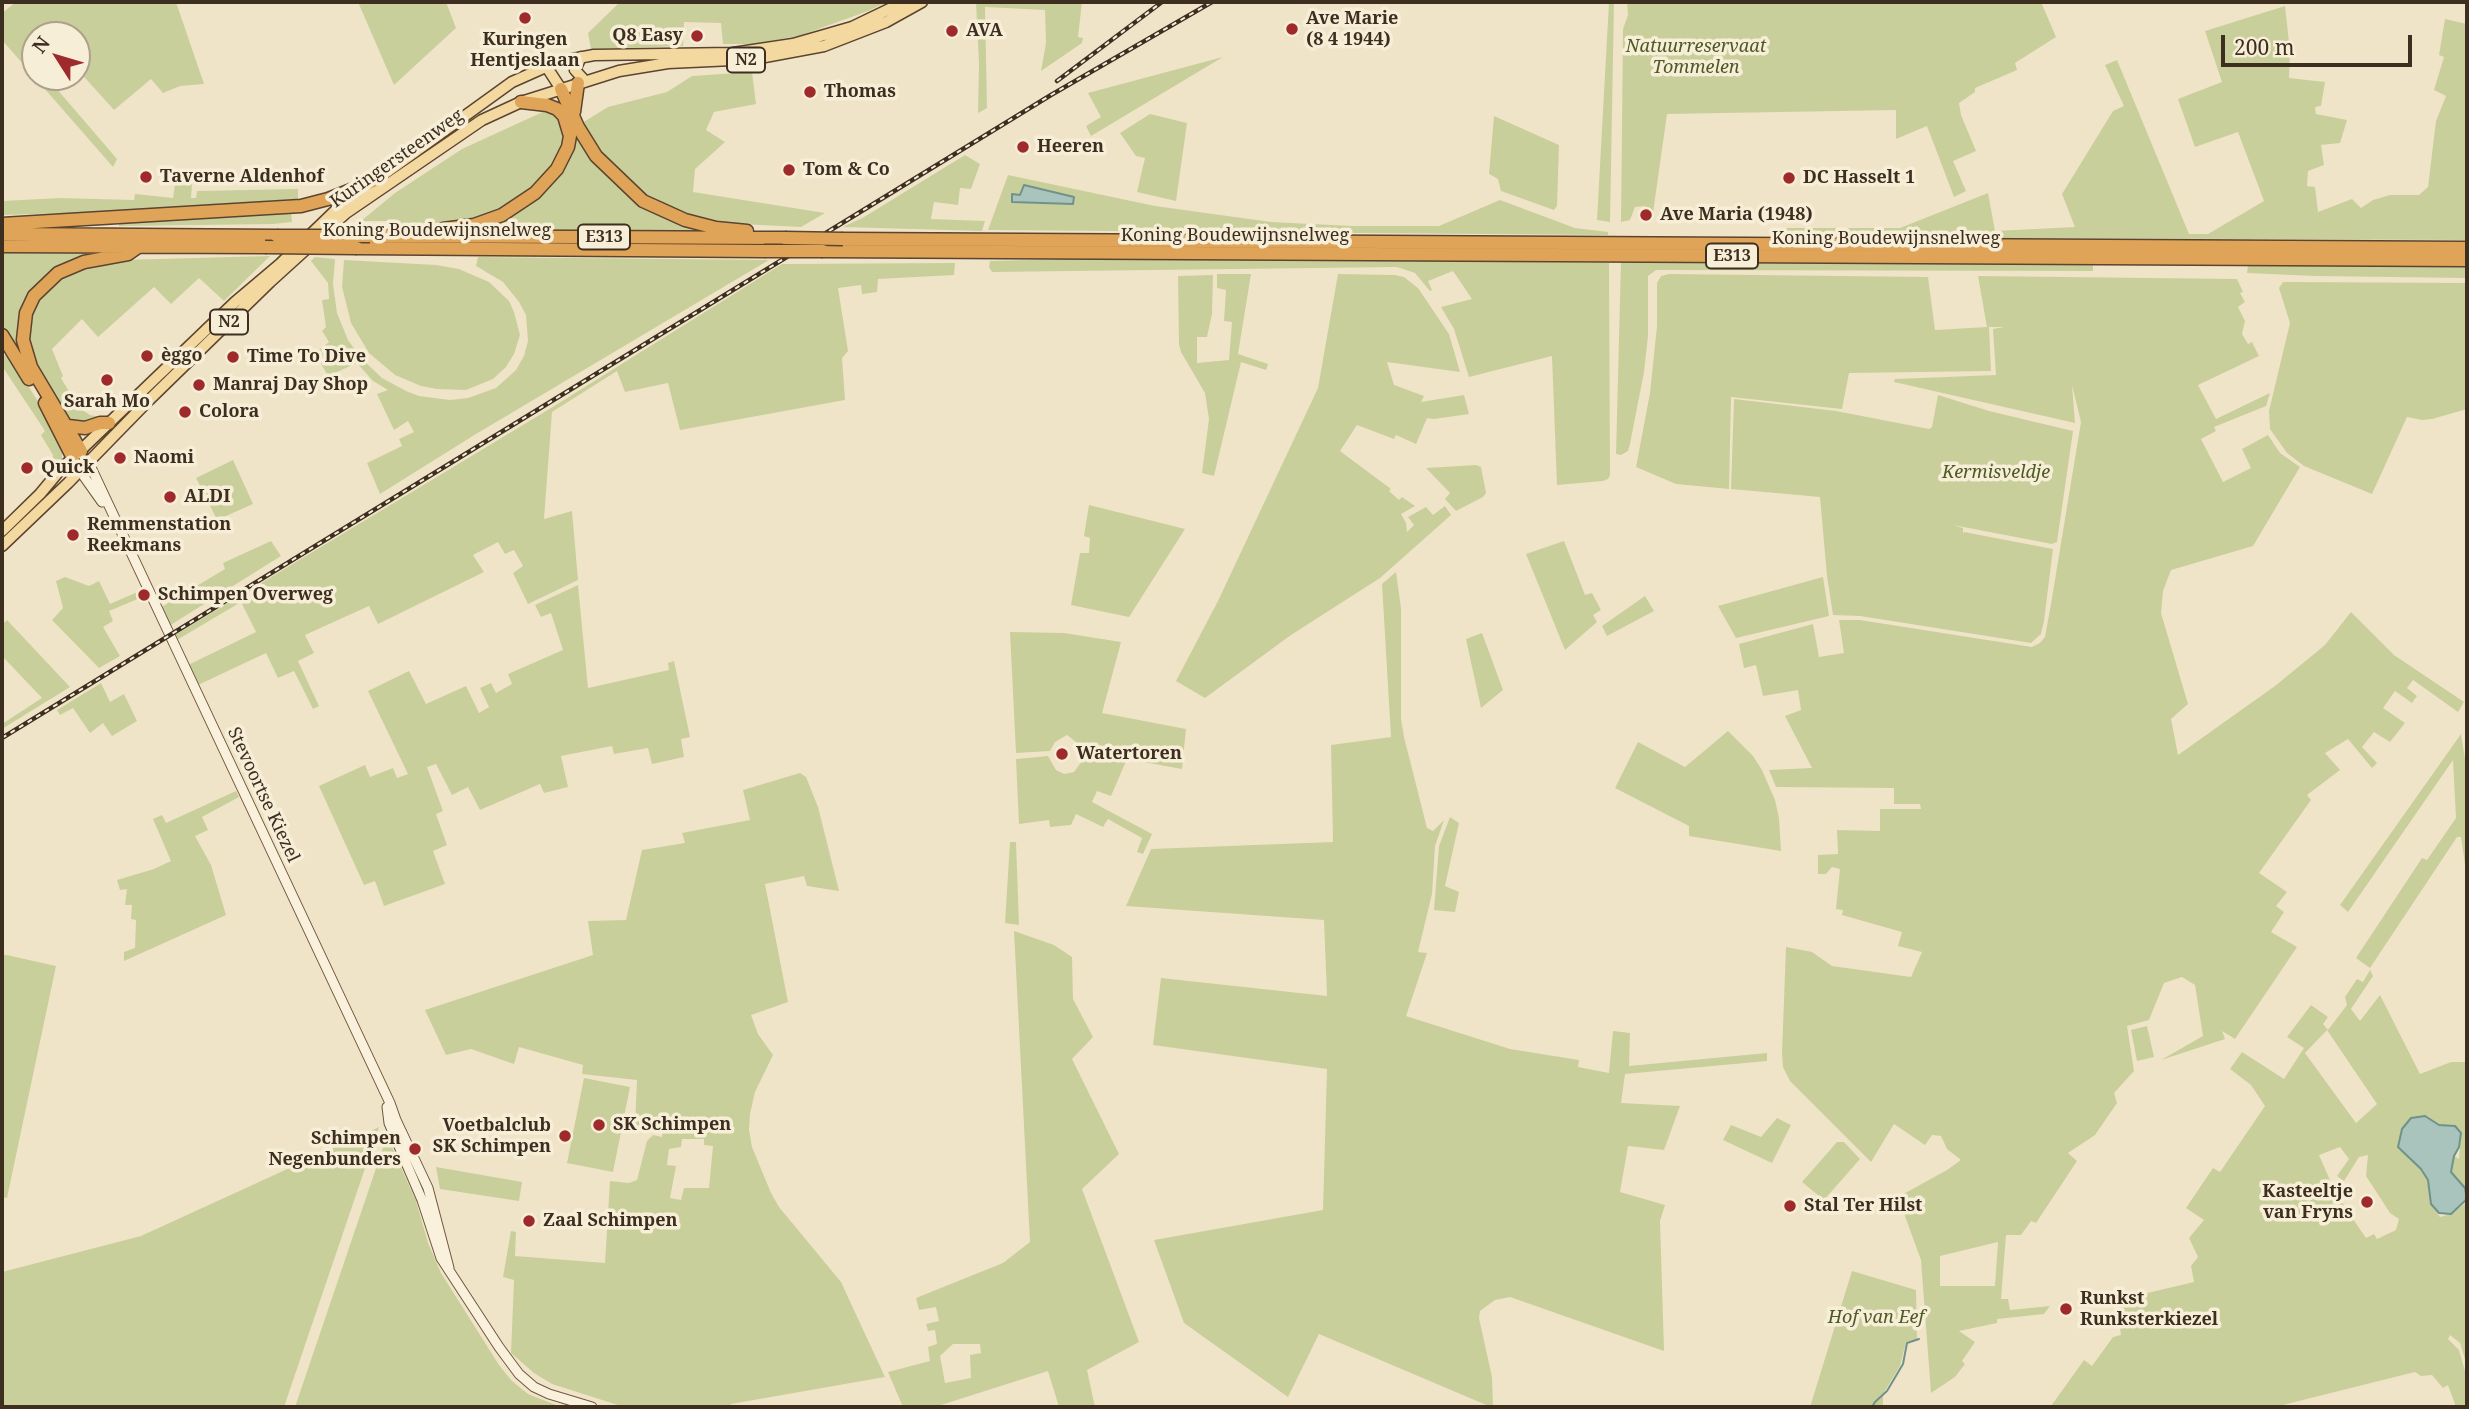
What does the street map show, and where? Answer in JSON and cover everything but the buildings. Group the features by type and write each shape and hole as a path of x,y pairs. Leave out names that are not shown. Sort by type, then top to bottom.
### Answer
{"highway":[{"path":"574,116 581,82"},
{"path":"561,89 596,156 643,201 685,220 716,228 773,232 785,239"},
{"path":"423,236 435,230 474,225 502,215 535,193 557,169 568,147 570,136 564,116 547,105 521,102"},
{"path":"2,224 300,206 372,183"},
{"name":"Koning Boudewijnsnelweg","path":"2,233 843,239 961,246"},
{"name":"Koning Boudewijnsnelweg","path":"2,246 764,251 961,246 2467,248"},
{"name":"Koning Boudewijnsnelweg","path":"999,246 2467,260"},
{"path":"80,460 68,426 31,367 26,354 23,326 26,313 34,296 58,273 85,262 128,254 138,247"},
{"path":"2,335 80,460"},
{"path":"68,426 85,428 100,423 109,424"}],"main road":[{"name":"Kuringersteenweg","path":"2,547 109,424 235,302 280,264 340,206 512,82 546,66 581,57 610,54 733,53 820,38 852,27 904,2"},
{"name":"Kuringersteenweg","path":"2,531 346,213 467,130 521,102 581,82 641,66 754,60 799,52 855,36 922,2"},
{"path":"581,57 575,70 581,82"},
{"path":"546,66 561,89"},
{"name":"Stevoortse Kiezel","path":"80,460 111,514 383,1091 389,1123 422,1200 442,1258 519,1374 534,1387 549,1394 592,1407"}],"green space":[{"path":"16,2 176,2 204,84 180,86 163,93 151,79 114,110 91,85 91,21 21,21 21,62 2,40 2,13"},
{"path":"358,2 446,2 456,28 394,85"},
{"path":"620,2 887,2 799,36 752,44 723,44 721,23 684,22 683,46 591,49 588,33"},
{"path":"976,2 1082,2 1078,37 1083,38 1082,43 1041,71 1046,43 1045,10 985,7 987,108 978,113"},
{"path":"1609,2 1614,2 1610,222 1597,220"},
{"name":"Natuurreservaat Tommelen","path":"1627,2 2041,2 2056,37 2015,63 2017,70 1975,88 1975,92 1959,103 1961,115 1976,151 1953,161 1966,191 1954,197 1927,126 1896,139 1896,110 1667,114 1653,213 1646,213 1645,206 1635,207 1630,220 1621,222 1623,29 1628,15"},
{"path":"2285,6 2290,51 2289,78 2325,82 2321,106 2315,107 2316,114 2347,120 2340,143 2321,145 2324,165 2308,171 2307,186 2315,187 2318,212 2352,199 2361,208 2373,200 2390,195 2419,195 2428,187 2436,121 2446,96 2434,90 2444,57 2439,55 2445,19 2467,24 2467,240 1771,237 1772,228 1900,228 1988,193 1995,231 2075,227 2062,194 2113,111 2124,106 2105,65 2117,60 2189,234 2208,234 2264,201 2238,132 2195,147 2178,99 2222,82 2205,31"},
{"path":"1223,57 1091,136 1086,126 1101,117 1088,93"},
{"path":"752,72 756,104 714,112 706,130 725,142 695,169 693,192 825,213 801,227 719,223 683,215 657,203 635,188 604,159 582,123 608,107 667,92 692,76"},
{"path":"47,91 59,91 117,159 113,167"},
{"path":"549,109 560,116 564,138 556,159 526,193 501,209 473,220 451,224 361,221 395,193 462,149"},
{"path":"1150,114 1187,123 1176,201 1137,192 1145,158 1136,156 1120,133"},
{"path":"1494,116 1559,145 1557,206 1554,210 1501,191 1498,179 1489,174"},
{"path":"573,128 596,164 625,193 657,212 692,226 692,231 485,230 523,206 552,182"},
{"path":"965,155 980,164 971,189 960,188 958,205 934,202 931,219 985,221 982,231 843,227 864,217"},
{"path":"1008,175 1155,206 1271,222 1439,226 1500,200 1575,228 1608,232 1608,235 988,230","holes":["1024,185 1074,198 1012,202 1012,194 1020,195"]},
{"path":"175,183 192,183 191,198 196,198 197,191 298,189 298,199 2,215 2,201 60,198 134,200 135,194 173,198"},
{"path":"291,211 292,222 273,224 119,226 119,221"},
{"path":"2,252 106,252 36,289 21,347 16,347 2,326"},
{"path":"270,256 224,301 199,278 171,304 154,287 98,337 82,319 52,349 63,376 61,378 79,408 90,415 101,417 84,425 69,422 46,385 31,353 28,327 30,314 37,300 59,277 86,265 121,260"},
{"path":"315,257 335,259 333,284 337,313 348,340 361,358 382,378 406,391 419,396 450,400 468,398 496,388 516,370 528,341 526,315 519,302 503,282 476,266 478,257 769,260 380,494 367,463 402,446 399,439 414,432 408,421 394,430 377,394 388,390 373,381 357,363 328,376 315,353 329,342 322,331 326,327 322,300 329,299 328,283 311,261"},
{"path":"1066,259 1609,263 1610,475 1603,481 1557,485 1552,356 1469,377 1454,329 1441,307 1472,299 1453,271 1428,281 1432,290 1430,291 1415,273 1397,267 992,272 989,267 990,261"},
{"path":"344,260 436,265 459,269 489,282 509,301 514,312 520,335 514,354 506,367 493,379 466,390 421,386 395,375 369,353 351,323 342,287"},
{"path":"1621,261 2093,265 2093,271 1656,270 1648,276 1648,336 1644,372 1630,444 1628,451 1621,455 1616,454"},
{"path":"955,263 954,275 878,279 877,292 862,294 861,285 838,288 848,351 842,358 845,400 680,430 668,383 625,392 617,371 552,412 544,519 572,511 578,580 528,604 513,573 523,566 514,550 505,554 498,542 473,555 484,572 378,624 369,606 305,635 314,653 298,661 319,706 313,709 294,671 278,678 266,653 198,685 188,665 256,632 241,602 177,640 175,635 551,408 782,264"},
{"path":"2248,265 2467,267 2467,278 2247,273"},
{"path":"1217,274 1251,274 1238,354 1268,364 1266,370 1241,362 1214,476 1202,473 1209,419 1205,393 1179,344 1178,276 1213,275 1212,314 1207,337 1197,337 1197,363 1229,360 1232,322 1224,321 1226,290 1217,288"},
{"path":"1338,274 1404,277 1418,288 1449,334 1460,372 1387,362 1394,385 1424,396 1421,402 1464,395 1469,414 1427,418 1416,444 1396,435 1394,439 1357,425 1340,451 1391,489 1389,491 1399,500 1402,497 1415,506 1401,514 1407,532 1414,525 1408,517 1426,507 1433,515 1445,506 1451,515 1380,578 1291,635 1205,698 1176,681 1218,601 1318,388"},
{"path":"1661,276 1928,277 1935,330 1987,327 1978,276 2237,279 2245,302 2238,307 2245,321 2242,334 2248,344 2252,342 2259,356 2198,385 2216,419 2270,393 2266,406 2214,427 2216,431 2201,439 2223,482 2251,468 2242,449 2268,435 2280,453 2300,467 2253,546 2171,570 2163,591 2161,613 2188,704 2171,719 2178,755 2275,686 2325,645 2351,612 2394,655 2464,702 2458,712 2413,680 2407,688 2417,696 2412,703 2395,691 2383,708 2405,723 2390,742 2374,732 2362,747 2377,763 2372,768 2348,739 2325,753 2340,770 2307,795 2311,800 2259,873 2287,892 2276,906 2284,912 2271,932 2297,947 2235,1039 2222,1031 2225,1039 2161,1060 2203,1036 2195,985 2182,977 2164,983 2149,1020 2127,1026 2134,1071 2114,1093 2117,1103 2095,1135 2068,1153 2077,1161 2036,1223 2031,1221 2021,1235 2006,1235 2001,1299 2008,1299 2010,1310 2050,1306 2044,1314 1997,1319 1997,1323 1959,1331 1975,1342 1962,1361 1965,1364 1955,1377 1931,1393 1921,1260 1898,1197 1961,1160 1947,1149 1941,1136 1932,1135 1925,1145 1894,1124 1871,1162 1790,1081 1783,1067 1782,1053 1786,947 1812,952 1832,966 1911,977 1922,952 1898,946 1902,932 1842,915 1843,910 1836,909 1840,869 1832,867 1826,874 1818,874 1818,855 1838,854 1837,830 1880,831 1880,809 1921,809 1920,804 1894,804 1894,788 1776,787 1769,770 1812,768 1785,716 1801,710 1798,690 1763,696 1756,665 1744,668 1739,644 1813,624 1819,657 1844,653 1839,620 1860,620 2032,647 2040,643 2045,637 2081,422 2072,385 2075,423 1894,382 1895,379 1996,375 1993,329 2004,327 1989,327 1991,371 1849,373 1842,409 1731,397 1729,489 1676,484 1636,467 1650,393 1657,326 1657,283","holes":["1998,1242 1995,1286 1940,1286 1940,1256"]},
{"path":"2283,282 2467,283 2467,409 2432,419 2407,417 2372,494 2304,466 2287,453 2270,429 2269,411 2290,323 2279,288"},
{"path":"2,352 4,356 8,354 49,419 62,448 62,460 57,465 52,463 53,455 41,435 45,431 2,366"},
{"name":"Kermisveldje","path":"1938,395 1989,411 2073,431 2057,542 2052,544 1953,525 1963,528 1963,534 1964,532 2053,549 2041,634 2031,643 1860,616 1833,615 1820,497 1731,489 1734,399 1836,411 1929,429 1932,427"},
{"path":"233,460 253,504 217,520 196,478"},
{"path":"1481,467 1486,493 1456,511 1445,499 1450,493 1426,468"},
{"path":"1089,505 1185,529 1129,617 1071,605 1080,553 1089,553 1090,538 1084,536"},
{"path":"271,541 281,556 169,626 160,608 225,569 223,563"},
{"path":"1564,541 1585,595 1592,593 1601,610 1593,615 1597,622 1565,650 1526,554"},
{"path":"1396,572 1401,608 1401,719 1404,737 1427,828 1433,831 1444,820 1435,846 1432,894 1418,952 1427,953 1406,1016 1510,1049 1579,1060 1578,1067 1609,1073 1613,1031 1630,1033 1629,1066 1767,1053 1767,1061 1625,1074 1621,1103 1680,1106 1664,1150 1628,1146 1620,1192 1665,1205 1660,1221 1664,1351 1510,1297 1495,1300 1480,1311 1479,1318 1492,1377 1491,1407 1319,1334 1288,1397 1184,1323 1154,1240 1323,1210 1327,1069 1153,1045 1161,978 1327,996 1324,920 1126,906 1151,849 1333,842 1331,745 1391,737 1382,584"},
{"path":"65,577 89,586 99,581 110,604 142,590 145,596 109,611 113,621 103,627 120,656 99,668 52,620 63,608 56,581"},
{"path":"1823,577 1829,616 1736,638 1718,606"},
{"path":"578,585 588,688 669,670 668,663 674,661 690,737 681,739 684,757 652,764 648,748 614,754 612,746 561,756 568,787 544,793 540,784 480,810 468,787 452,795 436,764 427,767 443,811 436,814 447,845 433,851 445,884 384,906 375,881 364,885 319,786 365,765 370,777 393,768 397,778 408,774 368,691 409,671 426,704 466,686 479,713 489,707 480,688 491,683 496,693 512,684 508,674 563,650 551,613 541,617 535,605"},
{"path":"1645,596 1654,611 1607,636 1602,626"},
{"path":"7,620 70,687 2,729 2,724 42,698 2,656 2,625"},
{"path":"1010,632 1064,633 1121,642 1102,713 1186,729 1182,769 1127,759 1111,796 1097,791 1092,802 1152,834 1143,854 1137,852 1142,838 1108,819 1103,827 1076,814 1071,825 1050,827 1049,820 1019,824 1016,759 1048,756 1056,770 1064,774 1074,772 1086,750 1067,735 1055,742 1050,751 1016,753"},
{"path":"1482,633 1503,690 1481,708 1466,639"},
{"path":"101,683 110,702 124,694 137,721 112,736 103,723 90,733 73,708 60,715 57,710"},
{"path":"1728,731 1753,756 1762,770 1775,800 1781,851 1689,836 1689,826 1615,788 1638,742 1685,767"},
{"path":"2461,734 2467,771 2467,878 2461,837 2457,837 2370,968 2356,958 2422,858 2427,860 2456,818 2453,760 2348,912 2340,905"},
{"path":"800,773 806,777 818,807 839,891 807,886 804,876 765,884 788,1002 751,1015 758,1034 773,1055 755,1092 749,1130 752,1147 779,1207 841,1282 885,1377 731,1404 731,1407 624,1407 552,1384 511,1353 514,1280 503,1277 511,1231 516,1232 515,1256 605,1263 610,1181 629,1183 637,1180 647,1141 653,1135 662,1137 663,1129 635,1127 637,1080 582,1074 583,1065 519,1047 514,1064 471,1049 446,1055 425,1010 593,955 588,921 626,920 642,850 685,843 682,833 750,820 743,790","holes":["682,1139 704,1139 704,1145 713,1146 709,1188 684,1188 681,1200 670,1198 676,1166 667,1165 669,1149 681,1147"]},
{"path":"236,791 239,797 202,817 208,830 195,836 211,865 226,915 124,961 124,952 135,948 136,920 131,919 132,905 125,905 127,889 120,890 117,880 171,861 153,819 162,815 166,823"},
{"path":"1450,817 1459,823 1445,886 1459,892 1455,912 1434,910 1439,846"},
{"path":"1010,842 1016,842 1019,925 1005,923"},
{"path":"1014,931 1054,945 1072,957 1073,999 1093,1037 1072,1059 1119,1154 1082,1189 1139,1342 1087,1370 1095,1407 1059,1407 1048,1371 938,1406 903,1407 888,1372 930,1361 928,1347 937,1344 935,1330 928,1331 926,1324 939,1321 936,1307 919,1310 916,1298 1003,1263 1030,1242","holes":["953,1344 980,1344 981,1353 970,1355 971,1378 945,1383 940,1356"]},
{"path":"2,954 56,966 7,1198 2,1197"},
{"path":"2370,970 2373,976 2351,1009 2360,1021 2380,995 2420,1074 2451,1062 2467,1062 2467,1190 2451,1172 2454,1156 2459,1159 2461,1133 2455,1126 2439,1125 2425,1116 2398,1147 2421,1169 2428,1180 2431,1204 2440,1217 2451,1214 2467,1202 2467,1366 2460,1343 2450,1335 2448,1339 2459,1350 2467,1378 2467,1407 2456,1407 2448,1385 2443,1388 2432,1375 2421,1376 2415,1372 2282,1407 2051,1406 2084,1360 2092,1366 2113,1337 2121,1335 2117,1307 2122,1299 2194,1282 2191,1266 2198,1257 2189,1238 2204,1220 2186,1208 2213,1168 2220,1172 2265,1106 2251,1085 2230,1069 2242,1052 2284,1079 2304,1048 2287,1037 2311,1005 2328,1017 2323,1024 2328,1030 2347,1005 2345,997 2357,979 2363,982","holes":["2327,1030 2377,1104 2356,1123 2305,1053","2340,1147 2349,1159 2337,1176 2344,1181 2359,1157 2368,1155 2366,1176 2390,1213 2399,1219 2396,1230 2377,1239 2374,1234 2366,1238 2336,1194 2319,1155"]},
{"path":"2147,1026 2154,1057 2137,1061 2131,1030"},
{"name":"SK Schimpen","path":"584,1078 630,1087 613,1172 567,1163"},
{"path":"1777,1118 1791,1125 1772,1163 1723,1140 1731,1125 1761,1137"},
{"path":"379,1127 284,1407 2,1407 2,1272 141,1236"},
{"path":"387,1136 416,1201 428,1243 441,1273 499,1365 512,1381 528,1394 561,1407 295,1407"},
{"path":"1837,1142 1844,1142 1860,1159 1824,1200 1802,1182"},
{"path":"436,1167 522,1182 519,1201 440,1189"},
{"name":"Hof van Eef","path":"1852,1271 1916,1290 1917,1339 1906,1342 1900,1366 1883,1394 1883,1407 1810,1407"}],"water":[{"path":"1024,185 1074,197 1073,204 1012,202 1012,194 1020,195"},
{"path":"2425,1116 2439,1125 2455,1126 2461,1133 2451,1172 2465,1188 2467,1199 2451,1214 2439,1213 2431,1204 2428,1180 2421,1169 2398,1147 2402,1129 2411,1118"}],"waterway":[{"path":"1872,1407 1887,1391 1903,1364 1907,1343 1919,1339"}],"railway":[{"path":"1057,81 1162,2"},
{"path":"2,738 1051,95 1212,2"}],"place":[{"name":"Kuringen Hentjeslaan","path":"525,18"},
{"name":"Ave Marie (8 4 1944)","path":"1292,29"},
{"name":"AVA","path":"952,31"},
{"name":"Q8 Easy","path":"697,36"},
{"name":"Thomas","path":"810,92"},
{"name":"Heeren","path":"1023,147"},
{"name":"Tom & Co","path":"789,170"},
{"name":"Taverne Aldenhof","path":"146,177"},
{"name":"DC Hasselt 1","path":"1789,178"},
{"name":"Ave Maria (1948)","path":"1646,215"},
{"name":"èggo","path":"147,356"},
{"name":"Time To Dive","path":"233,357"},
{"name":"Sarah Mo","path":"107,380"},
{"name":"Manraj Day Shop","path":"199,385"},
{"name":"Colora","path":"185,412"},
{"name":"Naomi","path":"120,458"},
{"name":"Quick","path":"27,468"},
{"name":"ALDI","path":"170,497"},
{"name":"Remmenstation Reekmans","path":"73,535"},
{"name":"Schimpen Overweg","path":"144,595"},
{"name":"Watertoren","path":"1062,754"},
{"name":"SK Schimpen","path":"599,1125"},
{"name":"Voetbalclub SK Schimpen","path":"565,1136"},
{"name":"Schimpen Negenbunders","path":"415,1149"},
{"name":"Kasteeltje van Fryns","path":"2367,1202"},
{"name":"Stal Ter Hilst","path":"1790,1206"},
{"name":"Zaal Schimpen","path":"529,1221"},
{"name":"Runkst Runksterkiezel","path":"2066,1309"}]}
